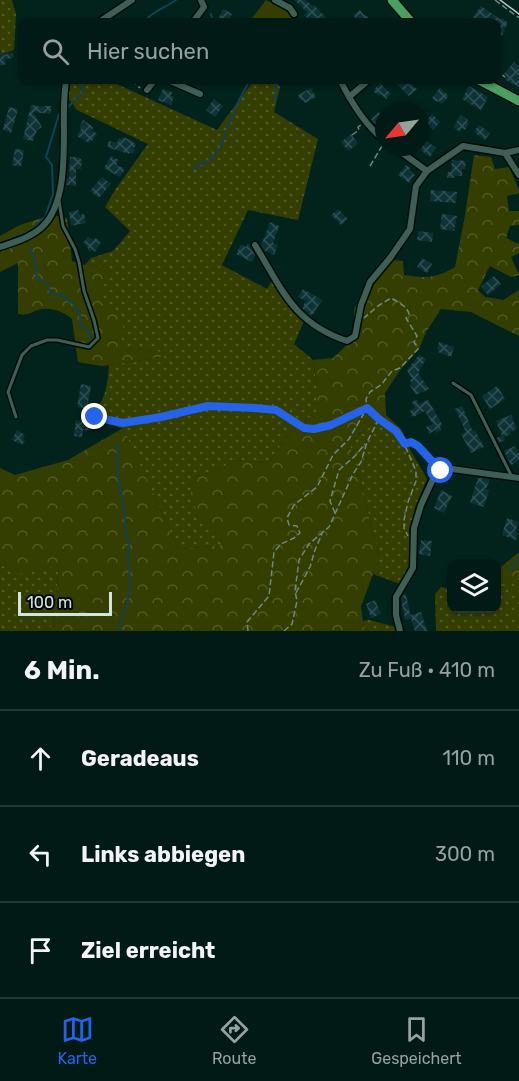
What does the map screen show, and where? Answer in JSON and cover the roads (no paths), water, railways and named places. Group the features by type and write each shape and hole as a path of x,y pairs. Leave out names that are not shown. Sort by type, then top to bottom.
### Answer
{"main road":[{"path":"392,0 408,18"},
{"path":"487,84 519,101"}],"street":[{"path":"105,18 132,0"},
{"path":"196,18 204,7 201,0"},
{"path":"275,0 290,8 294,14"},
{"path":"0,247 21,240 40,229 47,221 58,199 62,183 66,84"},
{"path":"147,90 152,84"},
{"path":"177,84 200,94"},
{"path":"342,84 375,133"},
{"path":"349,97 364,84"},
{"path":"255,245 279,288 300,314 316,327 347,341 355,336 361,305 370,282 410,229 416,186 427,171 463,146 505,153 519,150"},
{"path":"505,153 519,176"},
{"path":"406,156 427,171"},
{"path":"400,631 396,615 396,597 413,568 414,528 433,479 441,471 452,469 515,477"}],"lane":[{"path":"16,417 8,392 21,355 31,346 46,340 89,347 98,338 84,291 79,262 63,226 58,199"},
{"path":"453,383 471,395 515,477"}],"waterway":[{"path":"147,18 176,0"},
{"path":"211,14 212,18"},
{"path":"67,108 82,93 83,84"},
{"path":"194,168 209,160 220,148 248,84"},
{"path":"275,84 275,101"},
{"path":"0,243 30,231 45,217 53,194 52,165 46,157 59,114 62,112"},
{"path":"31,249 37,278 47,284 51,294 63,295 79,310 81,326 90,332 89,340"},
{"path":"117,443 118,478 129,543 130,581 127,605 118,631"},
{"path":"510,570 519,559"}],"tram line":[{"path":"500,0 519,14"}]}
